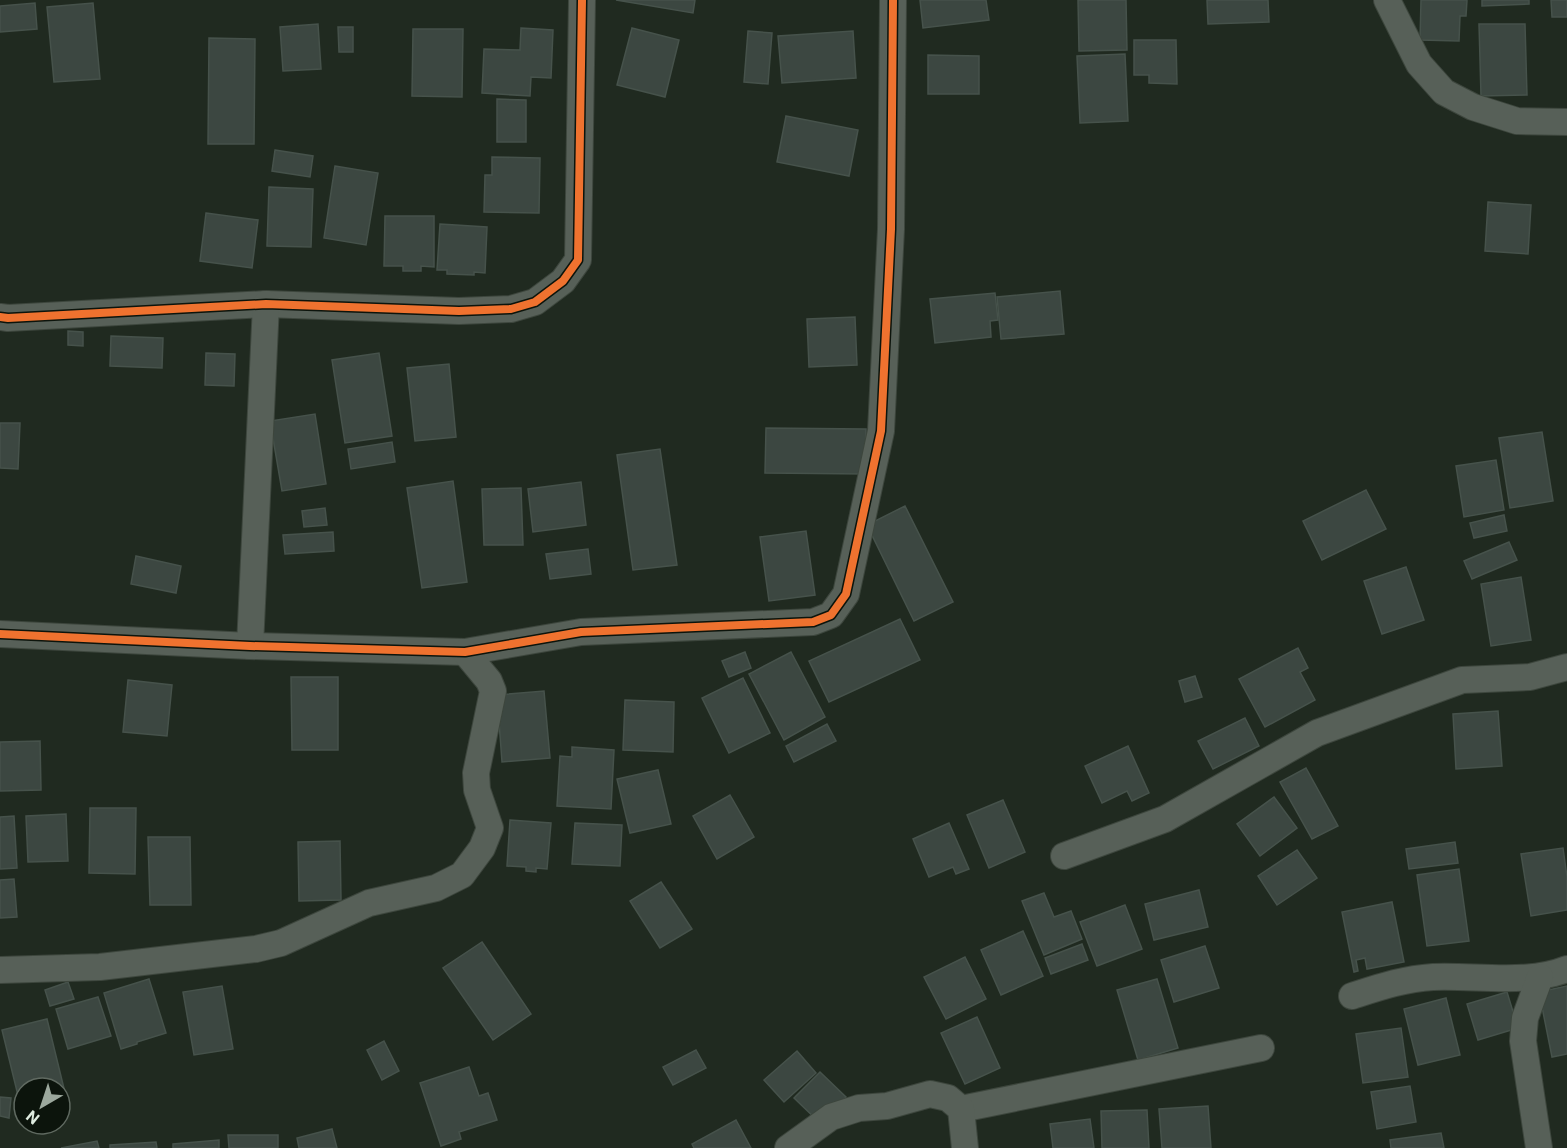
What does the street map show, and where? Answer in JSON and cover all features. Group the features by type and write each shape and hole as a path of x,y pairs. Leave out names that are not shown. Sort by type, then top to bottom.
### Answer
{"street":[{"path":"0,316 8,318 266,304 459,311 511,309 535,302 563,281 578,260 582,0"},
{"path":"0,634 250,646 465,652 581,632 813,622 831,615 846,594 881,431 891,229 893,0"},
{"path":"1387,0 1419,64 1444,92 1473,107 1517,121 1567,122"},
{"path":"250,646 266,304"},
{"path":"0,970 100,966 256,949 281,943 369,903 436,888 462,874 482,848 490,828 477,790 476,773 493,691 489,681 465,652"},
{"path":"1064,856 1165,819 1317,733 1462,680 1530,677 1567,667"},
{"path":"1352,996 1400,980 1433,977 1540,977 1567,969"},
{"path":"1539,1148 1523,1041 1525,1018 1540,977"},
{"path":"961,1109 1261,1048"},
{"path":"788,1148 831,1117 859,1108 887,1106 930,1094 948,1098 961,1109 965,1148"}],"building":[{"path":"616,0 695,0 693,13"},
{"path":"920,0 986,0 989,20 923,28"},
{"path":"1078,0 1126,0 1127,50 1079,51"},
{"path":"1207,0 1268,0 1269,22 1208,24"},
{"path":"1421,0 1467,0 1466,16 1460,16 1459,41 1420,40"},
{"path":"1482,0 1529,0 1529,4 1482,6"},
{"path":"1551,0 1567,0 1567,17 1552,17"},
{"path":"35,3 37,29 0,32 0,6"},
{"path":"93,3 100,79 54,82 47,7"},
{"path":"318,24 321,69 283,71 280,27"},
{"path":"1479,24 1525,24 1527,95 1481,96"},
{"path":"338,27 353,27 353,52 339,52"},
{"path":"521,28 553,30 551,78 531,77 530,96 482,93 484,49 520,50"},
{"path":"632,28 679,40 665,97 617,85"},
{"path":"413,29 463,29 462,97 412,96"},
{"path":"748,31 772,33 768,84 744,82"},
{"path":"853,31 856,78 782,83 778,36"},
{"path":"209,38 255,39 254,144 208,144"},
{"path":"1134,40 1176,40 1177,84 1149,83 1149,75 1134,75"},
{"path":"1125,54 1128,121 1080,123 1077,56"},
{"path":"928,55 979,56 979,94 928,94"},
{"path":"497,99 526,100 526,142 497,142"},
{"path":"786,116 858,130 849,176 777,162"},
{"path":"275,150 313,156 310,177 272,171"},
{"path":"492,157 540,158 539,213 484,212 485,175 492,175"},
{"path":"335,166 378,173 366,245 324,238"},
{"path":"269,187 313,189 311,247 267,246"},
{"path":"1488,202 1531,205 1528,254 1485,251"},
{"path":"206,213 258,220 252,268 200,261"},
{"path":"385,216 434,216 434,267 421,266 421,271 403,271 403,266 384,266"},
{"path":"440,224 487,227 485,273 447,274 447,270 437,270"},
{"path":"1060,291 1064,334 1001,339 997,297"},
{"path":"995,293 998,320 990,321 991,337 935,343 930,299"},
{"path":"855,317 857,365 809,367 807,319"},
{"path":"68,331 83,332 83,346 68,345"},
{"path":"111,336 163,338 162,368 110,366"},
{"path":"206,353 235,354 234,386 205,385"},
{"path":"379,353 392,436 345,443 332,360"},
{"path":"449,364 456,437 415,441 407,368"},
{"path":"315,414 326,484 282,491 270,421"},
{"path":"0,423 20,423 18,469 0,468"},
{"path":"766,428 866,429 866,474 765,473"},
{"path":"1542,432 1553,501 1510,508 1499,438"},
{"path":"392,442 395,462 351,469 348,449"},
{"path":"660,449 677,565 633,570 617,455"},
{"path":"1496,460 1504,510 1464,517 1456,466"},
{"path":"453,481 467,582 422,588 407,488"},
{"path":"581,482 586,525 533,532 528,489"},
{"path":"521,488 523,545 484,545 482,489"},
{"path":"1366,490 1386,529 1322,560 1303,521"},
{"path":"905,506 953,602 914,621 867,525"},
{"path":"325,508 327,525 304,527 302,511"},
{"path":"1504,515 1507,531 1474,538 1470,523"},
{"path":"806,531 815,595 769,601 760,537"},
{"path":"333,532 334,551 285,554 283,535"},
{"path":"1509,542 1517,560 1472,579 1464,561"},
{"path":"588,549 591,574 550,579 546,554"},
{"path":"136,556 181,566 176,593 131,584"},
{"path":"1406,567 1424,620 1382,634 1364,581"},
{"path":"1521,577 1531,640 1491,646 1481,584"},
{"path":"900,619 920,660 829,702 809,661"},
{"path":"1298,648 1308,668 1300,672 1315,700 1265,727 1239,679"},
{"path":"745,652 751,668 729,677 722,661"},
{"path":"791,652 825,717 784,740 749,674"},
{"path":"1195,676 1202,697 1185,702 1179,681"},
{"path":"291,677 338,677 338,750 292,750"},
{"path":"743,678 770,733 729,753 702,698"},
{"path":"128,680 172,685 167,736 123,732"},
{"path":"544,691 550,758 502,762 497,695"},
{"path":"625,700 674,702 673,752 623,750"},
{"path":"1498,711 1502,766 1456,769 1453,714"},
{"path":"1245,718 1259,746 1213,769 1198,741"},
{"path":"827,724 836,741 794,762 786,746"},
{"path":"40,741 41,790 0,791 0,742"},
{"path":"1128,746 1149,793 1132,801 1127,791 1102,803 1085,766"},
{"path":"572,747 614,750 611,809 557,806 560,756 572,757"},
{"path":"1306,768 1338,826 1312,839 1280,782"},
{"path":"658,770 671,824 630,833 617,779"},
{"path":"730,795 754,837 717,859 693,816"},
{"path":"1274,797 1297,828 1260,856 1237,824"},
{"path":"1003,800 1025,852 989,868 967,815"},
{"path":"90,808 136,808 135,874 89,873"},
{"path":"66,814 68,861 28,862 26,816"},
{"path":"14,816 17,868 0,869 0,817"},
{"path":"510,820 551,823 547,869 536,868 536,872 526,871 526,867 507,866"},
{"path":"575,823 622,825 620,866 572,864"},
{"path":"949,823 969,869 956,874 953,867 929,877 913,839"},
{"path":"148,837 190,837 191,905 150,905"},
{"path":"340,841 341,900 299,901 298,842"},
{"path":"1455,842 1458,863 1409,869 1406,849"},
{"path":"1563,848 1567,877 1567,910 1531,916 1521,854"},
{"path":"1297,850 1317,878 1277,905 1258,876"},
{"path":"1459,869 1469,941 1427,946 1417,875"},
{"path":"14,879 17,917 0,918 0,880"},
{"path":"661,882 692,929 660,948 630,901"},
{"path":"1199,890 1208,927 1154,940 1145,904"},
{"path":"1044,893 1054,917 1071,911 1082,939 1044,955 1022,901"},
{"path":"1392,902 1404,962 1367,969 1365,958 1356,960 1358,971 1354,972 1342,912"},
{"path":"1125,905 1142,949 1097,966 1080,922"},
{"path":"1023,931 1043,976 1001,995 981,950"},
{"path":"482,942 531,1014 493,1040 443,968"},
{"path":"1082,944 1088,960 1051,974 1045,958"},
{"path":"1205,946 1219,988 1174,1002 1161,960"},
{"path":"965,957 986,999 946,1019 924,977"},
{"path":"149,979 166,1033 121,1049 104,993"},
{"path":"1157,979 1178,1048 1138,1060 1117,990"},
{"path":"68,982 74,999 50,1006 45,990"},
{"path":"222,986 233,1049 194,1055 183,992"},
{"path":"1567,986 1567,1054 1552,1057 1539,992"},
{"path":"1507,992 1518,1028 1478,1040 1467,1004"},
{"path":"98,997 111,1036 68,1049 56,1009"},
{"path":"1446,998 1460,1055 1418,1065 1404,1009"},
{"path":"977,1017 1000,1068 965,1084 941,1033"},
{"path":"47,1019 61,1076 13,1076 2,1030"},
{"path":"1401,1028 1408,1077 1363,1083 1356,1034"},
{"path":"384,1041 399,1071 382,1080 367,1050"},
{"path":"696,1050 706,1068 673,1085 663,1067"},
{"path":"797,1051 816,1073 784,1102 764,1080"},
{"path":"469,1067 479,1096 488,1093 497,1120 459,1132 461,1139 441,1146 420,1083"},
{"path":"820,1072 846,1097 820,1123 794,1098"},
{"path":"1410,1086 1416,1122 1377,1129 1371,1092"},
{"path":"0,1097 11,1098 9,1118 0,1116"},
{"path":"1208,1106 1211,1148 1162,1148 1159,1109"},
{"path":"1147,1110 1149,1148 1102,1148 1101,1111"},
{"path":"1090,1119 1094,1148 1053,1148 1050,1124"},
{"path":"736,1120 751,1148 694,1148 692,1144"},
{"path":"332,1129 337,1148 299,1148 297,1138"},
{"path":"1441,1133 1444,1148 1391,1148 1390,1140"},
{"path":"228,1135 278,1135 278,1148 229,1148"},
{"path":"219,1140 219,1148 173,1148 173,1144"},
{"path":"97,1141 99,1148 61,1148"},
{"path":"156,1142 157,1148 110,1148 110,1145"}],"cycle path":[{"path":"0,317 266,304 459,311 511,309 535,302 563,281 578,260 582,0"},
{"path":"0,634 250,646 465,652 581,632 813,622 831,615 846,594 881,431 891,229 893,0"}]}
